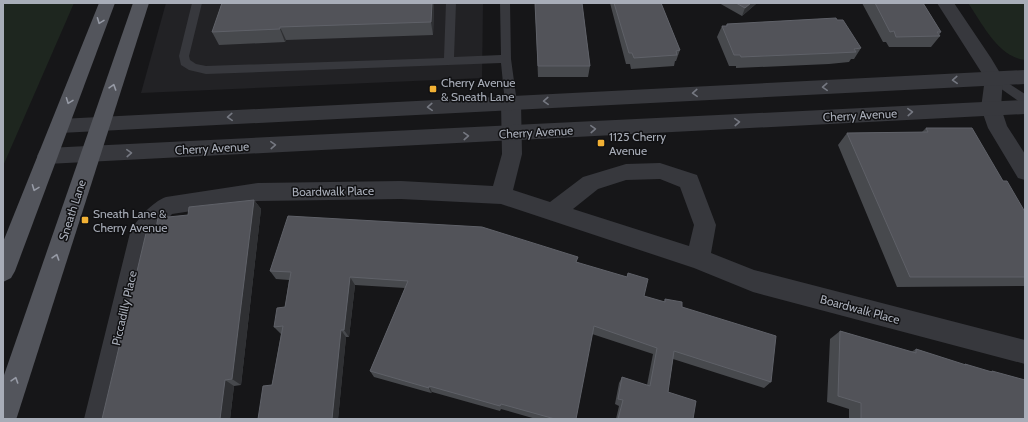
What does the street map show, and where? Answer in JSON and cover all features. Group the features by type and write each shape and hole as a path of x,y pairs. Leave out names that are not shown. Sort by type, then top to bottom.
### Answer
{"main road":[{"path":"3,271 107,3"},
{"name":"Sneath Lane","path":"3,417 141,3"}],"street":[{"path":"945,3 985,62 994,78 991,108 998,128 1025,172"},
{"path":"60,126 1025,77"},
{"path":"501,195 512,154 511,103"},
{"name":"Cherry Avenue","path":"47,156 1025,107"},
{"path":"553,212 591,183 626,172 660,171 689,181 705,225 698,259"},
{"name":"Boardwalk Place","path":"166,206 258,192 401,190 501,195 698,259 753,281 1025,352"},
{"name":"Piccadilly Place","path":"98,419 141,233 166,206"}],"lane":[{"path":"198,3 184,56 185,62 193,67 206,70 506,59"},
{"path":"449,60 451,3"},
{"path":"506,3 506,59 511,103"},
{"path":"994,78 1025,100"}],"shaded area":[{"path":"3,3 74,3 3,166"},
{"path":"166,3 483,3 482,78 141,93"},
{"path":"968,3 1025,3 1025,60 1015,58 999,46 985,29"}],"building":[{"path":"222,3 432,3 431,22 280,27 280,29 212,32"},
{"path":"535,3 582,3 590,66 538,66"},
{"path":"614,3 661,3 680,50 676,51 677,55 634,58 632,53 629,53"},
{"path":"736,3 751,3 745,8"},
{"path":"875,3 923,3 941,32 937,32 940,36 896,37 894,31 890,32"},
{"path":"836,18 837,20 843,20 861,48 854,49 856,52 741,57 740,55 734,55 722,26 727,26 727,24"},
{"path":"926,128 972,128 1003,181 1007,181 1025,212 1025,277 910,277 847,133 928,132"},
{"path":"254,200 232,379 225,380 220,419 102,419 147,229 156,228 158,218 188,215 189,207"},
{"path":"288,216 482,227 578,257 576,262 627,277 628,273 648,279 644,296 665,302 665,299 682,302 682,307 776,336 771,382 674,351 668,392 696,401 693,419 618,419 623,400 618,399 622,377 650,386 657,348 594,326 576,419 555,419 501,404 500,406 370,371 408,281 350,277 344,330 341,330 332,419 258,419 263,386 272,385 283,326 274,327 277,308 285,307 291,272 270,271"},
{"path":"840,331 916,353 916,349 966,365 965,364 1025,380 1025,419 861,419 861,403 838,396"}],"place":[{"name":"Cherry Avenue & Sneath Lane","path":"433,89"},
{"name":"1125 Cherry Avenue","path":"601,143"},
{"name":"Sneath Lane & Cherry Avenue","path":"85,220"}]}
